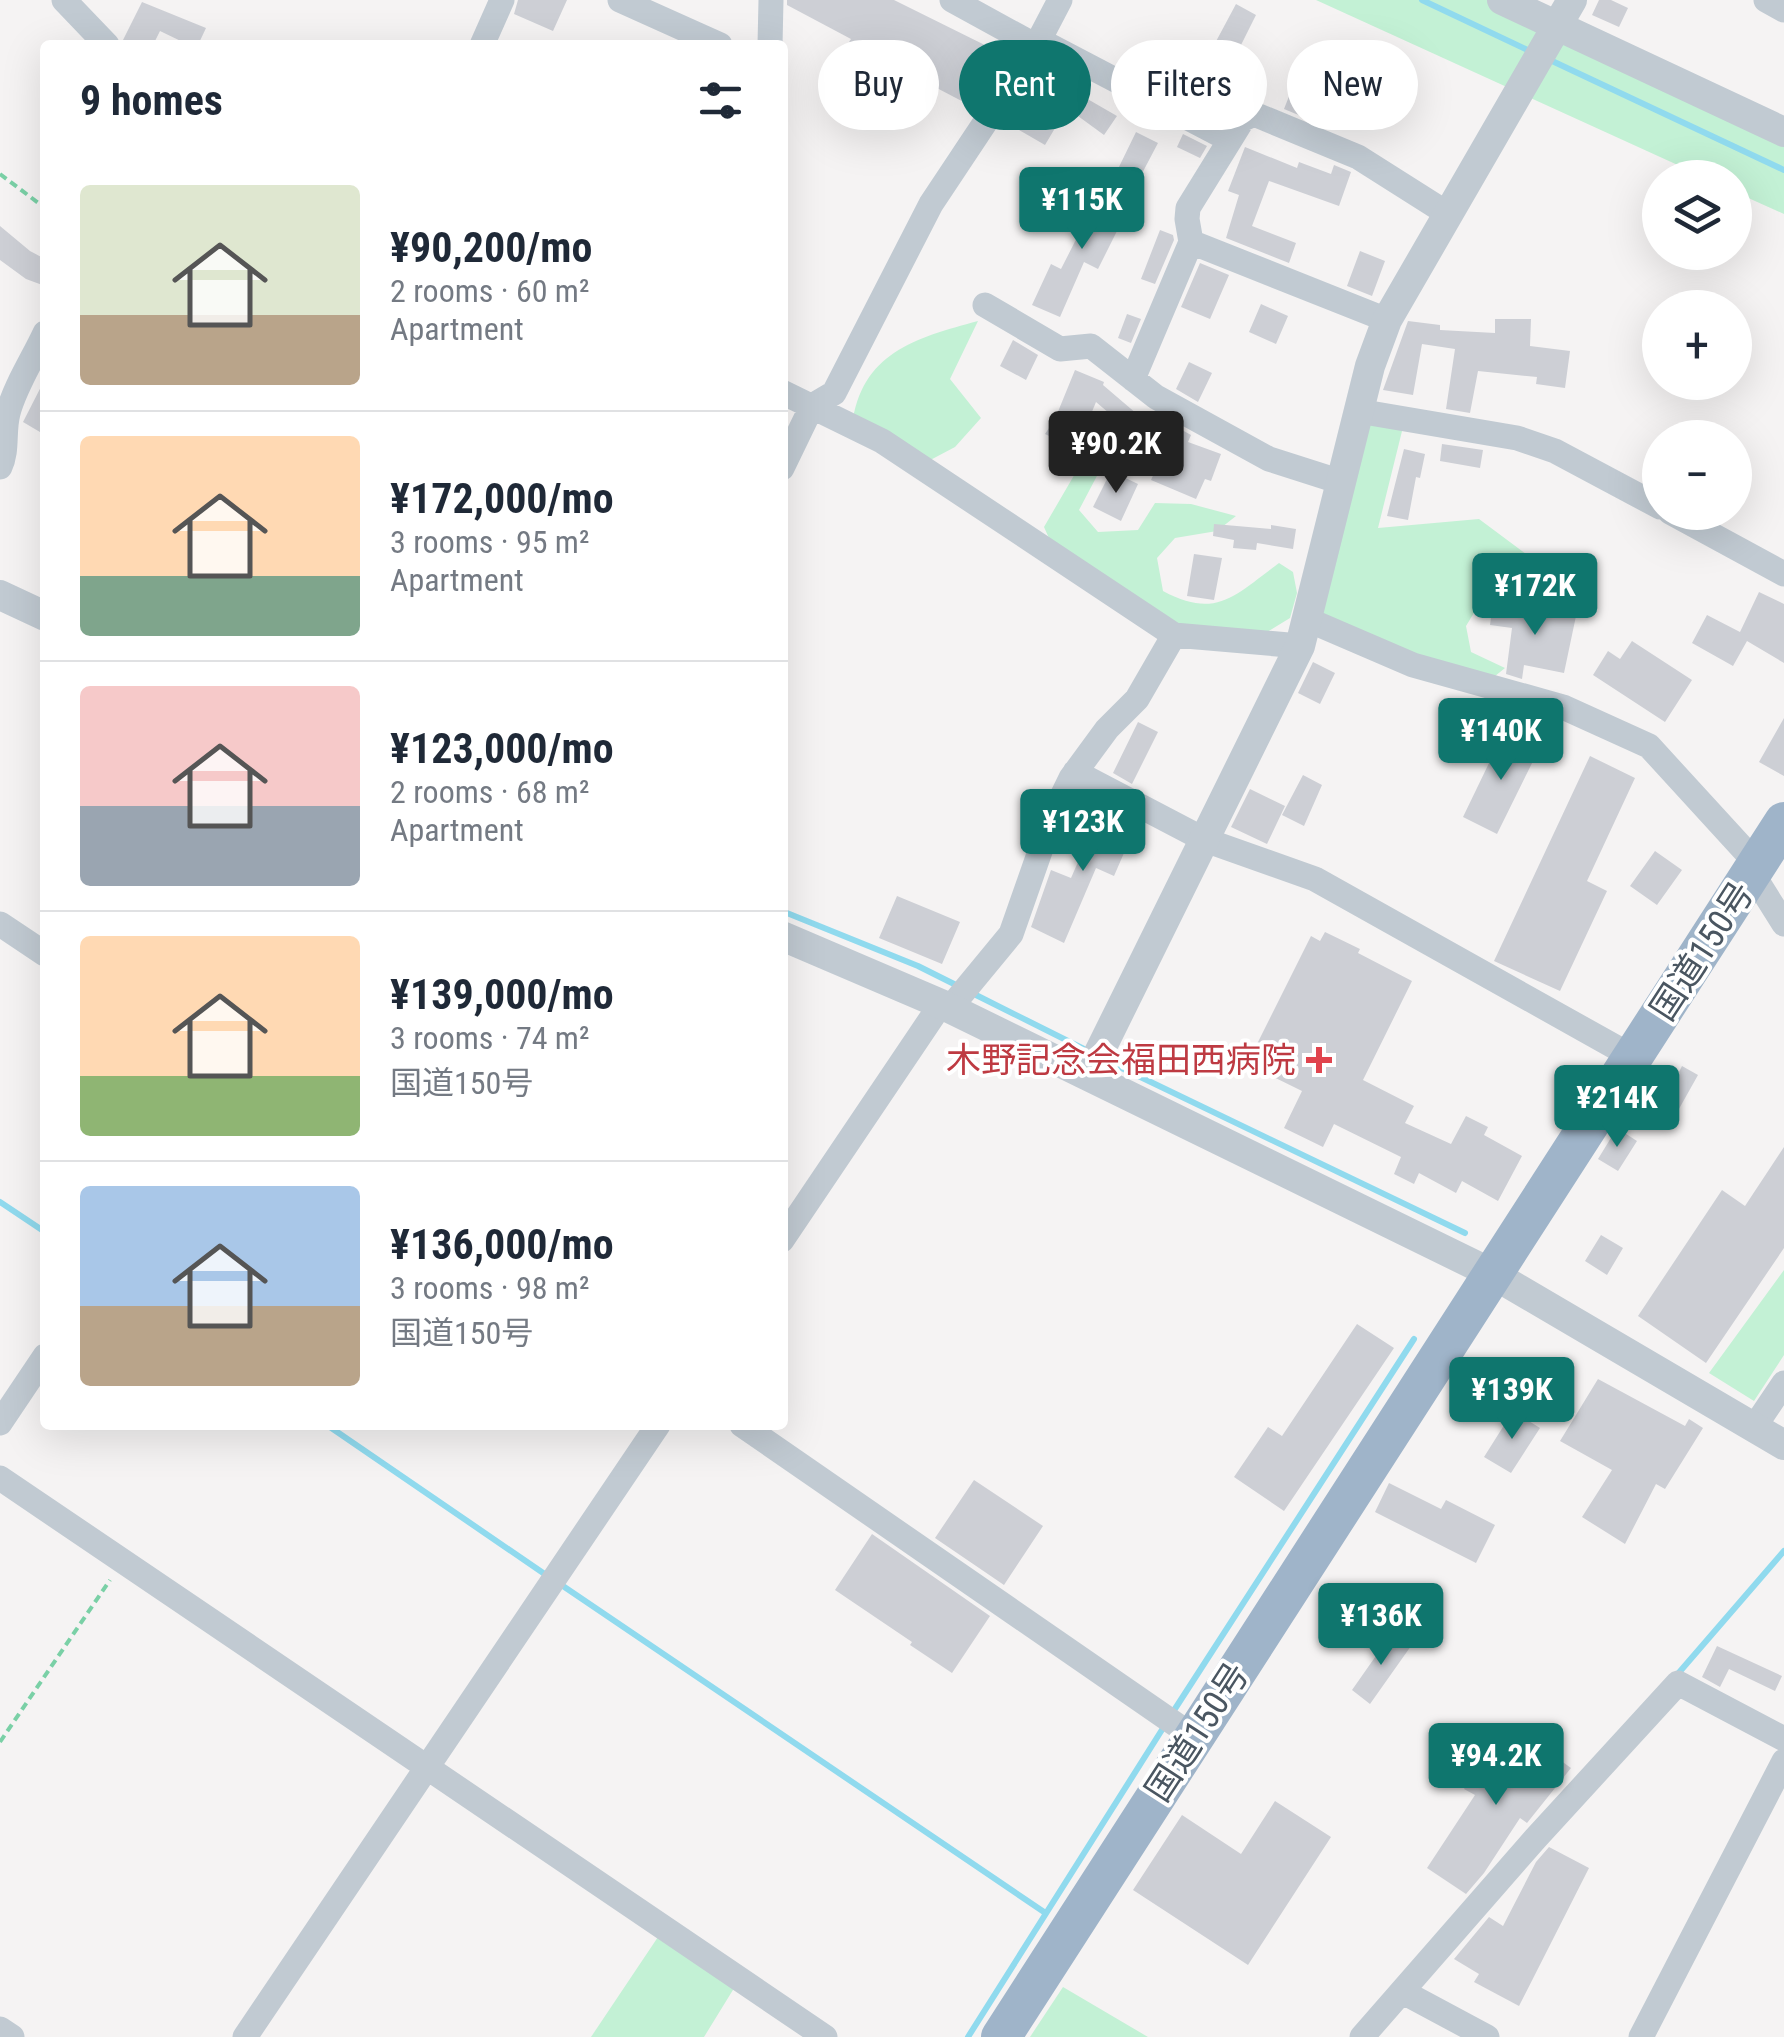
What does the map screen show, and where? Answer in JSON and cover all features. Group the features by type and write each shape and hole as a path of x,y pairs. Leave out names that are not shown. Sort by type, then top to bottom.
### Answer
{"highway":[{"name":"国道150号","path":"1001,2037 1784,822"}],"street":[{"path":"64,0 102,40"},
{"path":"484,40 502,0"},
{"path":"620,0 709,40"},
{"path":"770,40 771,0"},
{"path":"952,0 1032,40"},
{"path":"1040,40 1060,0"},
{"path":"1502,0 1565,13 1784,132"},
{"path":"1766,0 1784,10"},
{"path":"1088,1075 1206,840 1303,633 1370,366 1387,320 1565,13"},
{"path":"1091,70 1230,140"},
{"path":"1133,379 1191,242 1188,208 1243,119 1254,114 1358,157 1448,214"},
{"path":"788,456 812,406 834,393 931,204 980,130"},
{"path":"1191,242 1387,320"},
{"path":"984,305 1060,349 1091,346 1156,398 1268,459 1341,482"},
{"path":"0,468 6,454 4,434 9,410 40,345"},
{"path":"788,395 882,441 1174,635 1303,633 1563,707 1648,746 1755,868 1784,924"},
{"path":"1358,411 1518,438 1556,451 1642,497"},
{"path":"1703,530 1784,574"},
{"path":"0,595 40,614"},
{"path":"788,1231 945,1006 1011,934 1052,817 1075,772 1107,729 1137,699 1174,635"},
{"path":"1075,772 1206,840 1315,879 1633,1057"},
{"path":"0,924 40,951"},
{"path":"788,939 945,1006 1491,1273 1784,1446"},
{"path":"0,1423 40,1363"},
{"path":"1753,1428 1784,1383"},
{"path":"245,2037 655,1430"},
{"path":"749,1430 1194,1736"},
{"path":"0,1478 825,2037"},
{"path":"1362,2037 1537,1836 1678,1683 1784,1739"},
{"path":"1641,2037 1784,1761"},
{"path":"1402,1992 1487,2037"},
{"path":"0,2029 12,2037"}],"path":[{"path":"0,174 40,204"},
{"path":"0,1742 123,1562"}],"green space":[{"path":"1316,0 1502,0 1784,130 1784,214 1752,200 1752,160 1667,160 1418,47 1418,40 1404,40"},
{"path":"978,321 950,379 981,418 955,447 919,466 852,426 857,401 879,365 913,342"},
{"path":"1358,411 1405,419 1378,528 1479,519 1526,554 1483,598 1466,626 1471,652 1505,668 1484,685 1308,611"},
{"path":"1076,472 1099,472 1079,510 1098,532 1138,530 1155,503 1191,504 1236,516 1217,531 1175,538 1157,558 1163,591 1198,603 1225,600 1279,563 1293,572 1297,593 1290,618 1249,643 1174,635 1057,556 1044,527"},
{"path":"1784,1270 1784,1355 1754,1401 1709,1373"},
{"path":"660,1934 736,1985 704,2037 591,2037"},
{"path":"1063,1987 1148,2037 1030,2037"}],"building":[{"path":"518,0 567,0 553,31 514,14"},
{"path":"787,0 894,0 975,40 959,40 959,100 939,89 939,40 850,40 787,5"},
{"path":"1599,0 1611,0 1628,8 1619,27 1592,15"},
{"path":"142,2 206,28 200,40 179,40 160,31 156,40 123,40"},
{"path":"1236,4 1256,15 1244,40 1217,40"},
{"path":"1091,101 1111,113 1111,125 1104,135 1091,126"},
{"path":"1019,130 1054,130 1045,145"},
{"path":"1136,132 1158,143 1138,181 1117,171"},
{"path":"1183,134 1207,146 1200,158 1177,147"},
{"path":"1245,147 1297,168 1299,162 1331,174 1334,165 1351,172 1339,206 1269,181 1252,226 1296,243 1289,263 1226,238 1239,195 1228,191"},
{"path":"1111,176 1127,183 1110,223 1119,227 1098,269 1084,262 1060,317 1032,305 1051,264 1061,269 1090,212 1094,215"},
{"path":"0,226 40,256 40,284 26,279 0,260"},
{"path":"1160,230 1173,235 1174,240 1155,284 1141,279"},
{"path":"1360,251 1385,261 1372,296 1347,286"},
{"path":"1200,263 1229,275 1210,319 1181,307"},
{"path":"1261,304 1288,316 1276,344 1249,332"},
{"path":"1127,314 1141,319 1131,343 1118,338"},
{"path":"1495,319 1531,319 1530,346 1570,351 1565,388 1536,384 1537,377 1478,371 1470,413 1446,409 1455,349 1422,344 1413,395 1383,390 1408,321 1440,325 1440,330 1495,333"},
{"path":"1013,340 1038,355 1026,380 1000,366"},
{"path":"1189,362 1212,373 1198,402 1176,389"},
{"path":"1075,370 1104,382 1151,426 1155,415 1191,435 1188,442 1221,454 1211,481 1205,479 1196,499 1151,480 1161,458 1140,448 1143,442 1096,402 1089,419 1082,416 1068,445 1045,434"},
{"path":"40,389 40,432 23,422"},
{"path":"1442,444 1483,450 1480,468 1440,461"},
{"path":"1404,449 1425,454 1408,520 1387,516"},
{"path":"1111,471 1138,484 1121,521 1093,507"},
{"path":"1214,524 1296,529 1293,549 1257,543 1256,550 1233,548 1234,540 1213,536"},
{"path":"1194,554 1222,558 1214,600 1187,596"},
{"path":"1759,592 1784,604 1784,663 1747,641 1733,666 1692,643 1707,615 1740,632"},
{"path":"1493,603 1576,616 1564,673 1524,665 1522,679 1506,674 1512,628 1490,625"},
{"path":"1632,641 1692,680 1665,722 1593,675 1608,651 1620,659"},
{"path":"1313,662 1335,673 1320,704 1298,693"},
{"path":"1784,718 1784,776 1759,762"},
{"path":"1138,722 1158,732 1132,784 1113,773"},
{"path":"1504,732 1539,749 1497,834 1463,817"},
{"path":"1590,756 1635,778 1587,881 1607,891 1560,991 1494,961"},
{"path":"1303,775 1322,785 1304,826 1282,815"},
{"path":"1250,789 1285,806 1267,844 1231,827"},
{"path":"1103,805 1137,823 1114,876 1096,868 1064,943 1031,927 1051,870 1071,878"},
{"path":"1655,851 1682,870 1657,905 1630,886"},
{"path":"897,896 960,922 942,964 879,938"},
{"path":"1325,932 1412,981 1363,1080 1414,1106 1405,1123 1451,1144 1466,1116 1488,1127 1484,1135 1522,1156 1498,1201 1462,1181 1456,1193 1419,1173 1414,1184 1394,1174 1401,1157 1334,1124 1323,1147 1284,1128 1302,1091 1247,1064 1311,936 1320,941"},
{"path":"1682,1066 1698,1075 1675,1116 1655,1104 1658,1098 1654,1095 1669,1069 1678,1074"},
{"path":"1617,1128 1637,1141 1618,1171 1598,1159"},
{"path":"1784,1147 1784,1248 1706,1363 1638,1316 1722,1190 1745,1206"},
{"path":"1601,1235 1623,1248 1607,1275 1585,1261"},
{"path":"1357,1324 1394,1348 1284,1511 1234,1477 1268,1427 1282,1436"},
{"path":"1598,1379 1685,1426 1689,1419 1703,1428 1665,1489 1656,1484 1625,1544 1582,1517 1612,1470 1560,1441"},
{"path":"1513,1411 1540,1428 1511,1473 1484,1457"},
{"path":"974,1480 1043,1526 1004,1585 935,1538"},
{"path":"1389,1483 1441,1509 1446,1500 1495,1525 1476,1563 1375,1512"},
{"path":"872,1534 990,1616 952,1673 835,1590"},
{"path":"1392,1633 1411,1646 1370,1704 1352,1690"},
{"path":"1717,1646 1782,1676 1775,1691 1729,1669 1720,1687 1702,1677"},
{"path":"1503,1730 1549,1760 1553,1755 1571,1768 1527,1823 1520,1818 1466,1894 1427,1868 1475,1795 1464,1789"},
{"path":"1275,1801 1331,1837 1248,1965 1133,1890 1182,1815 1241,1854"},
{"path":"1549,1847 1589,1868 1519,2006 1474,1982 1479,1974 1454,1959 1489,1917 1503,1926 1536,1862"}],"waterway":[{"path":"1422,0 1534,53"},
{"path":"1550,60 1784,170"},
{"path":"788,913 960,987"},
{"path":"972,993 1090,1052"},
{"path":"1105,1060 1465,1233"},
{"path":"0,1202 40,1229"},
{"path":"1171,1715 1414,1339"},
{"path":"334,1430 549,1577"},
{"path":"1676,1676 1784,1551"},
{"path":"560,1584 1044,1912"},
{"path":"968,2037 1165,1725"}],"place":[{"name":"木野記念会福田西病院","path":"1319,1060"}]}
